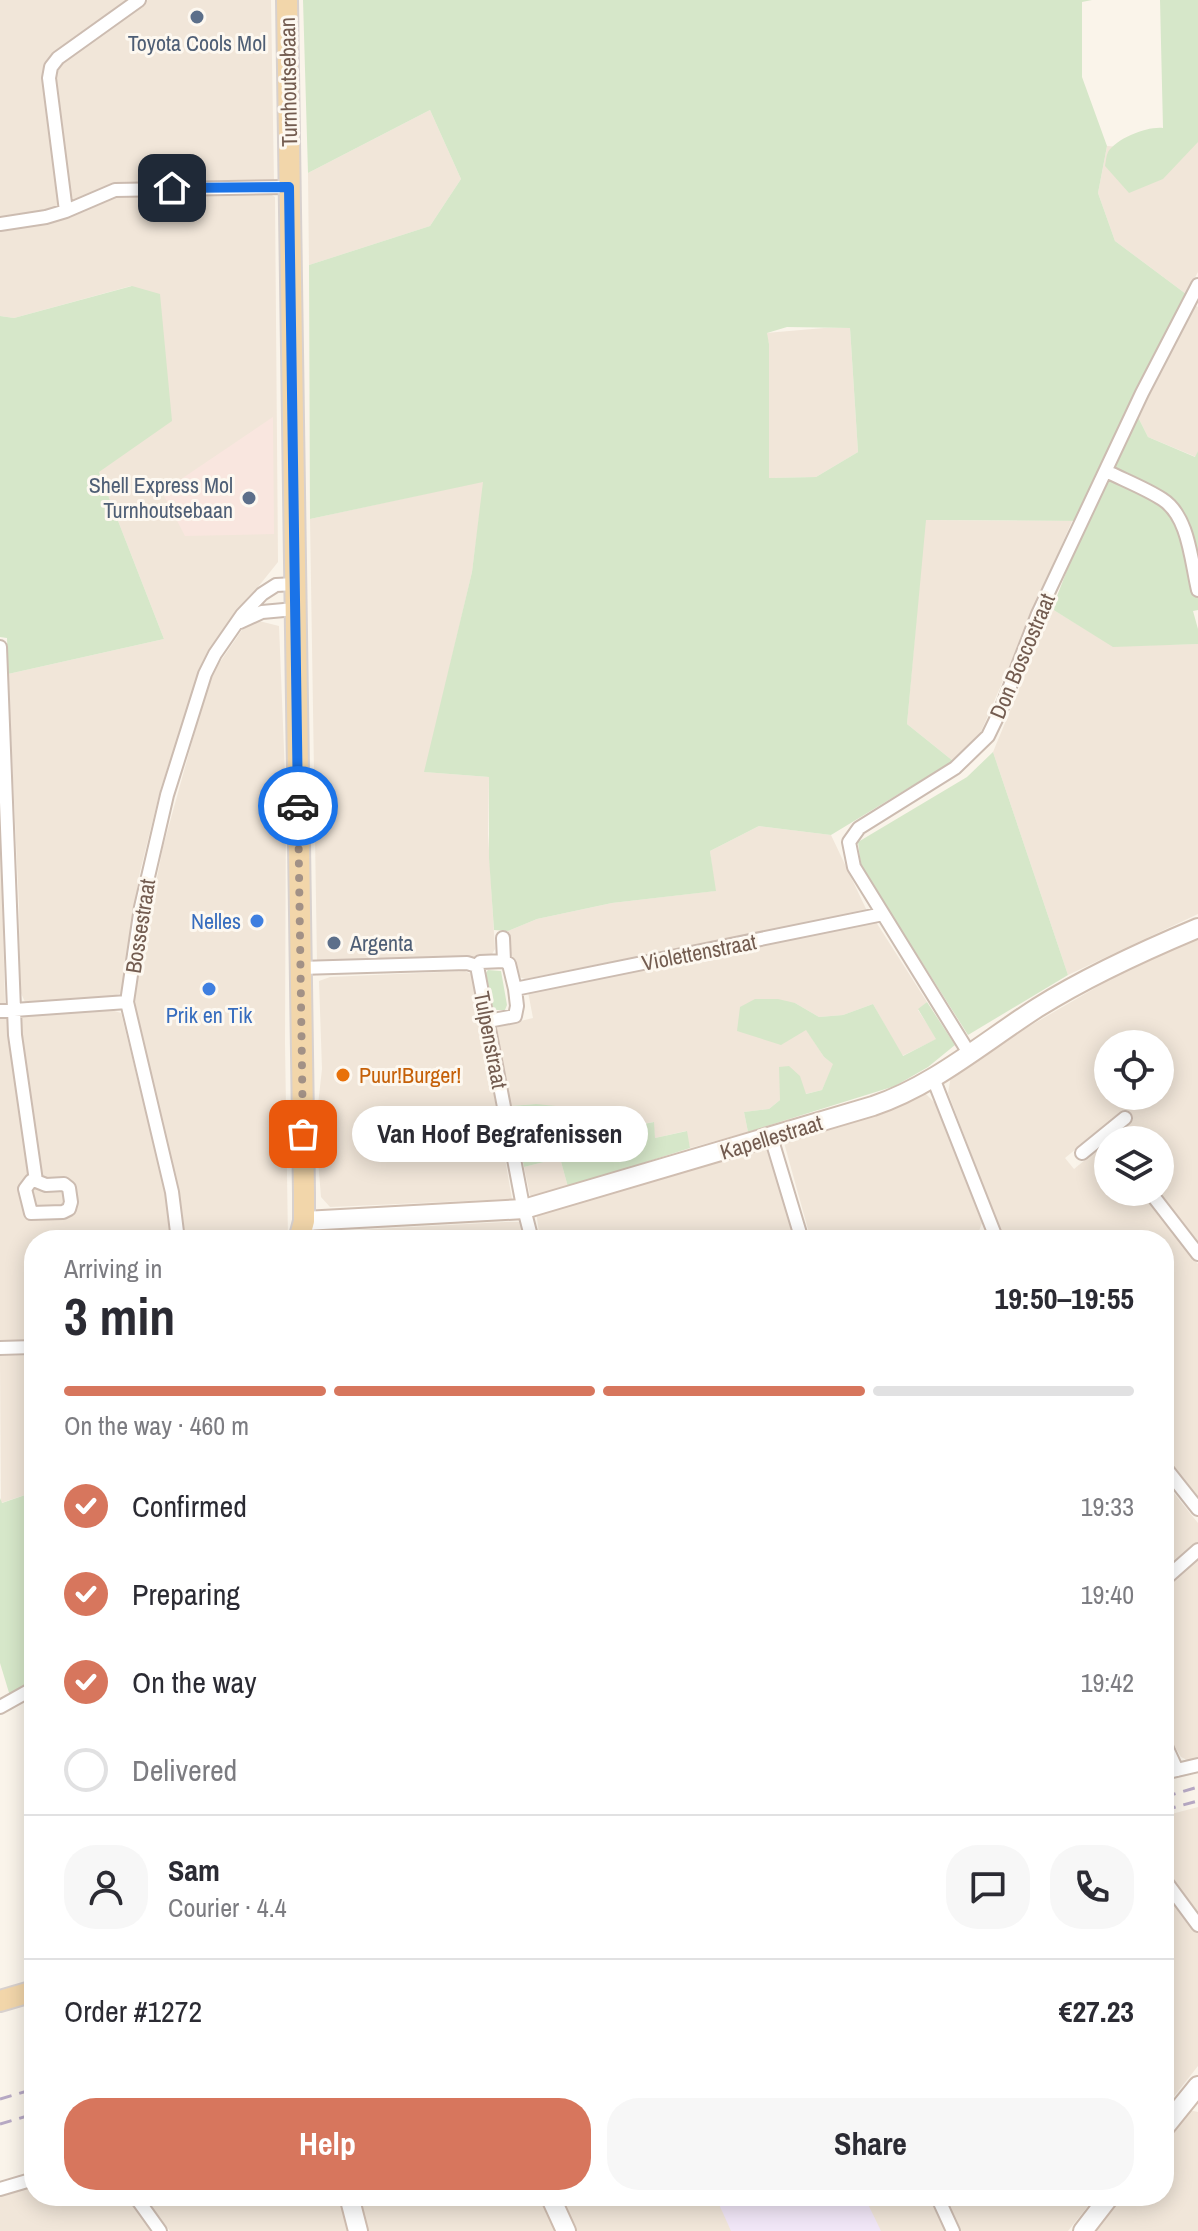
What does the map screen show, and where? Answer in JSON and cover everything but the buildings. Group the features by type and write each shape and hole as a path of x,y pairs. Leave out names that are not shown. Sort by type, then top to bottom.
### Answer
{"main road":[{"name":"Turnhoutsebaan","path":"287,0 305,1230"},
{"path":"0,2001 24,1994"}],"street":[{"path":"66,211 49,78 51,67 58,58 139,0"},
{"path":"0,224 66,211 115,190 289,187"},
{"name":"Don Boscostraat","path":"969,1053 854,867 849,842 859,828 955,768 988,736 1038,614 1142,393 1197,291"},
{"path":"1106,471 1163,499 1175,511 1181,523 1198,590"},
{"name":"Bossestraat","path":"177,1230 172,1192 127,1002 145,886 167,795 205,674 242,615 262,594 276,585 295,584"},
{"path":"237,624 262,612 295,609"},
{"path":"0,647 15,1035 36,1181"},
{"name":"Violettenstraat","path":"515,989 883,914"},
{"name":"Kapellestraat","path":"340,1230 524,1209 899,1098 1041,1005 1114,966 1198,928"},
{"name":"Tulpenstraat","path":"503,938 504,961"},
{"path":"300,968 467,963 477,966 480,962 504,961 509,964 515,989 515,1016 488,1021"},
{"name":"Tulpenstraat","path":"477,966 484,1014 488,1021 529,1230"},
{"path":"0,1011 127,1002"},
{"path":"933,1078 993,1230"},
{"path":"1118,1126 1125,1118"},
{"path":"771,1137 799,1230"},
{"path":"1082,1153 1094,1146"},
{"path":"1161,1206 1198,1254"},
{"path":"0,1348 24,1347"},
{"path":"1174,1479 1198,1509"},
{"path":"1174,1571 1198,1550"},
{"path":"0,1707 24,1694"},
{"path":"1174,1771 1198,1765"},
{"path":"1174,1893 1198,1925"},
{"path":"1174,2118 1195,2097"},
{"path":"0,2189 24,2182"},
{"path":"142,2206 160,2231"},
{"path":"352,2206 358,2231"},
{"path":"555,2206 566,2231"},
{"path":"936,2231 951,2227 942,2206"},
{"path":"1083,2231 1102,2206"}],"shaded area":[{"path":"0,0 129,0 55,53 46,64 44,80 59,204 54,210 0,220"},
{"path":"148,0 271,0 274,183 185,185 73,200 68,190 55,72 63,60"},
{"path":"430,110 461,179 430,226 309,265 308,173"},
{"path":"1198,137 1198,272 1186,294 1115,241 1098,193 1107,146 1163,150"},
{"path":"269,193 275,197 278,562 223,631 199,675 161,787 140,872 121,993 25,1002 20,991 8,674 164,639 99,472 131,286 14,318 0,316 0,229 111,195"},
{"path":"1193,304 1198,307 1196,457 1148,437 1137,415"},
{"path":"850,328 858,452 816,477 769,478 769,344 766,333"},
{"path":"273,417 274,534 185,536 162,492"},
{"path":"484,481 472,572 425,772 489,777 488,834 495,949 492,954 481,958 317,963 310,519"},
{"path":"925,520 1072,521 977,741 953,761 907,724"},
{"path":"1052,609 1113,646 1198,644 1198,914 1068,975 993,752"},
{"path":"255,620 279,626 286,799 288,1230 184,1230 137,1023 137,979 163,847 208,684 244,627"},
{"path":"0,815 5,1004 0,1004"},
{"path":"759,826 831,835 867,911 525,979 514,975 508,931 537,919 612,903 715,891 710,851"},
{"path":"876,922 927,1002 918,1010 937,1039 902,1056 873,1004 843,1015 819,1017 795,1003 737,1030 751,1034 806,1029 824,1057 834,1064 822,1090 780,1100 769,1109 744,1112 748,1132 690,1148 686,1131 655,1138 653,1122 580,1136 536,1104 511,1106 495,1027 533,1018 528,992"},
{"path":"1198,938 1198,1243 1168,1206 1174,1206 1174,1126 1120,1126 1130,1115 1121,1112 1104,1126 1094,1126 1094,1134 1065,1158 1074,1169 1094,1153 1094,1206 1153,1206 1172,1230 1000,1230 948,1093 951,1076 990,1049 1121,973"},
{"path":"465,971 473,975 512,1199 330,1207 321,1197 318,1160 318,1105 322,1069 319,981 330,977"},
{"path":"108,1009 121,1013 169,1206 171,1230 24,1230 24,1340 0,1341 0,1017"},
{"path":"925,1093 936,1104 982,1223 979,1230 808,1230 783,1139"},
{"path":"766,1144 792,1230 539,1230 536,1211"},
{"path":"560,1158 568,1187 533,1197 530,1195 524,1167"},
{"path":"520,1222 522,1230 356,1230"},
{"path":"1174,1233 1198,1264 1198,1500 1174,1469"},
{"path":"24,1355 24,1495 1,1503 0,1356"},
{"path":"1174,1493 1198,1523 1198,1758 1187,1760 1181,1757 1174,1745"},
{"path":"1198,1807 1198,2066 1174,2096 1174,1813"},
{"path":"1189,2110 1198,2112 1198,2231 1093,2231 1114,2206 1174,2206 1174,2130"},
{"path":"24,2188 24,2206 135,2206 154,2231 0,2231 0,2195"},
{"path":"151,2206 347,2206 354,2231 170,2231"},
{"path":"355,2206 550,2206 561,2231 362,2231"},
{"path":"562,2206 1088,2206 1068,2231 570,2231"},
{"path":"720,2206 869,2206 881,2231 731,2231"}],"green space":[{"path":"303,0 1092,0 1082,2 1082,77 1107,146 1098,193 1115,241 1186,294 1128,408 1137,415 1148,437 1195,457 1198,451 1198,610 1193,611 1198,644 1113,647 1052,609 1086,521 926,520 907,724 953,761 831,835 759,826 710,851 716,891 612,903 537,919 508,931 494,930 489,858 489,777 424,772 472,572 483,482 310,519 309,265 430,226 461,179 430,110 308,173","holes":["787,327 850,328 858,452 816,477 769,478 767,333"]},
{"path":"1160,0 1198,0 1198,142 1163,179 1129,193 1105,166 1106,159 1112,147 1125,138 1149,129 1163,128"},
{"path":"132,286 160,294 172,421 99,472 164,639 8,674 7,638 0,637 0,316 14,318"},
{"path":"993,752 1068,975 968,1035 861,866 858,842 967,777"},
{"path":"488,970 501,971 507,1005 505,1010 493,1010"},
{"path":"755,999 795,1003 819,1017 843,1015 873,1004 903,1056 936,1039 918,1009 927,1002 955,1045 928,1067 895,1086 748,1132 744,1112 769,1109 780,1100 779,1067 789,1066 800,1076 806,1094 822,1090 833,1064 824,1057 806,1030 781,1045 737,1031 740,1007"},
{"path":"536,1104 576,1108 580,1136 654,1122 655,1138 687,1131 690,1148 568,1187 560,1158 524,1167 511,1106"},
{"path":"24,1495 24,1688 10,1696 0,1663 0,1498 2,1503"}],"railway":[{"path":"1174,1794 1198,1787"},
{"path":"1174,1807 1198,1801"},
{"path":"0,2099 24,2092"},
{"path":"0,2124 24,2117"}],"way so far":[{"path":"298,806 303,1134"}],"place":[{"name":"Toyota Cools Mol","path":"197,17"},
{"name":"Shell Express Mol Turnhoutsebaan","path":"249,498"},
{"name":"Nelles","path":"257,921"},
{"name":"Argenta","path":"334,943"},
{"name":"Prik en Tik","path":"209,989"},
{"name":"Puur!Burger!","path":"343,1075"},
{"name":"Van Hoof Begrafenissen","path":"303,1134"}],"route":[{"path":"172,188 289,187 298,806"}]}
